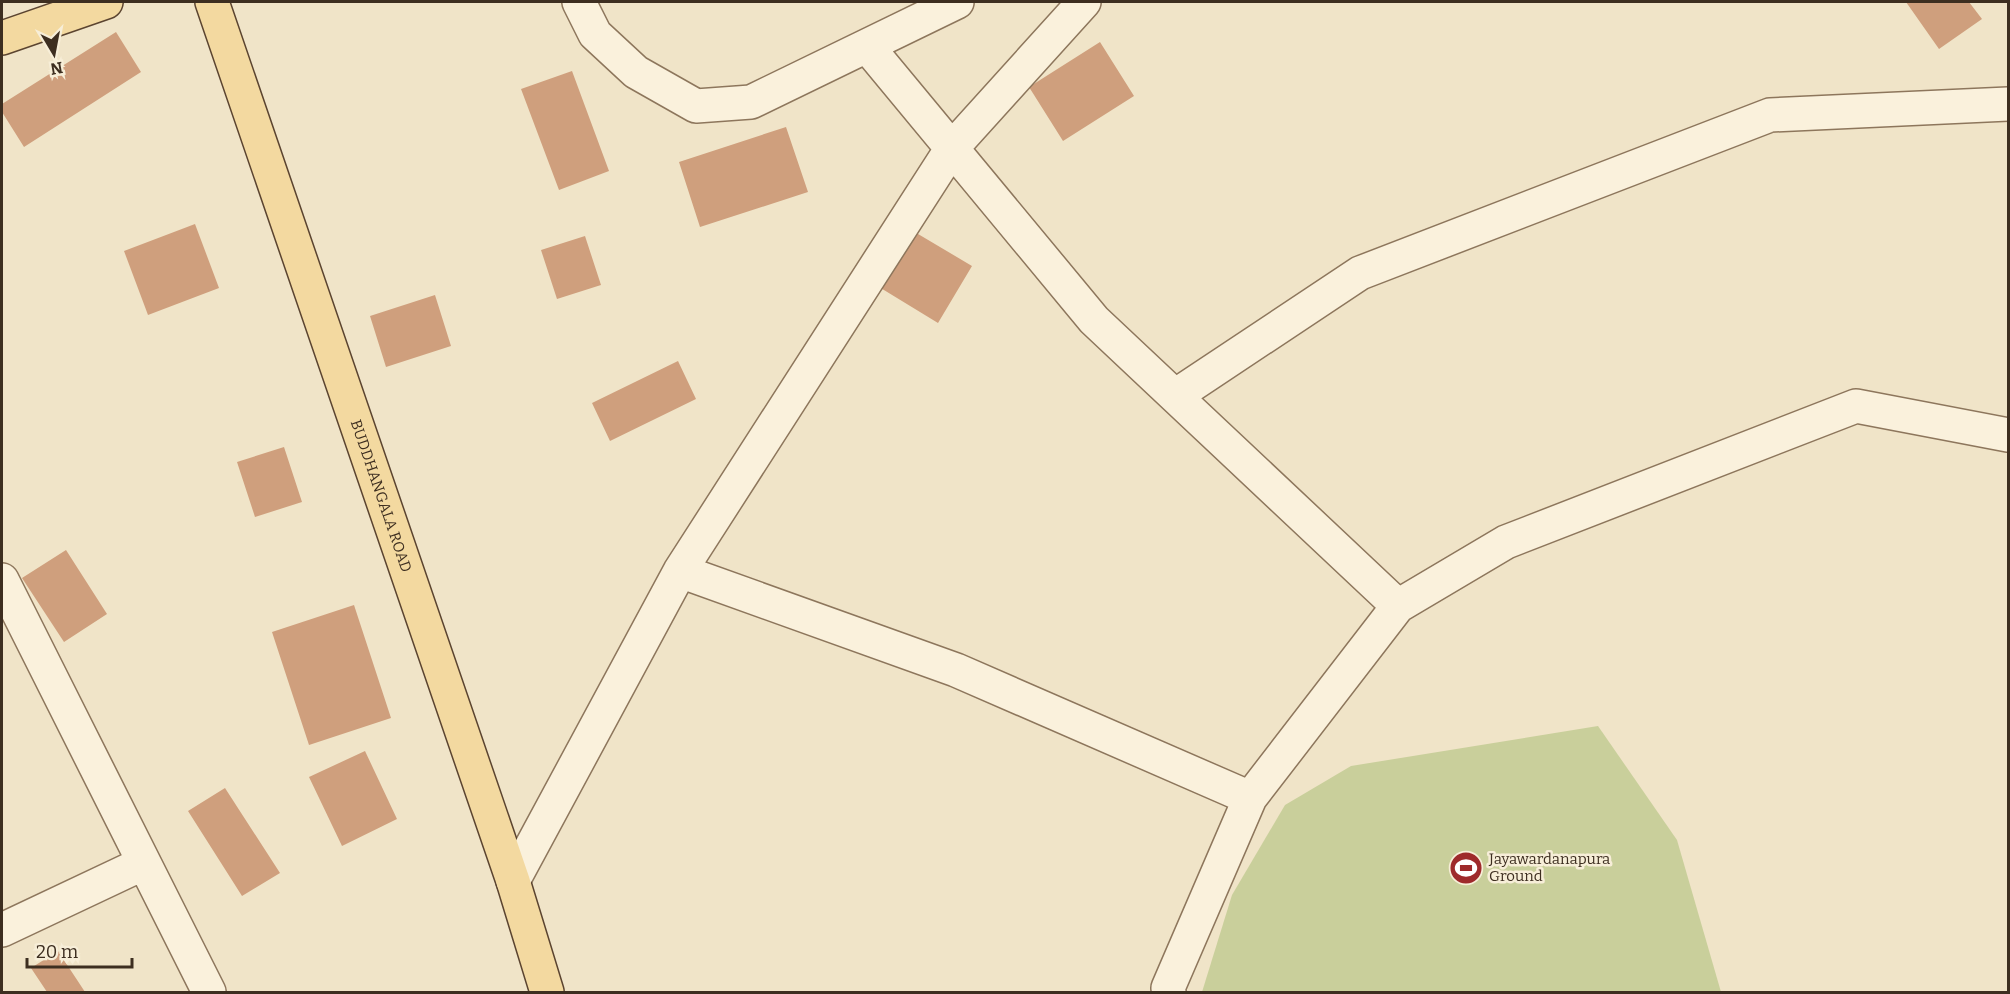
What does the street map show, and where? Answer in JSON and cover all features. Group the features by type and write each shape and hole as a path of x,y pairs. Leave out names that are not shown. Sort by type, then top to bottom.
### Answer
{"main road":[{"path":"2,38 106,2"},
{"name":"BUDDHANGALA ROAD","path":"212,2 513,881 547,993"}],"street":[{"path":"579,2 596,33 636,72 696,106 751,102 957,2"},
{"path":"513,881 680,571 952,148 1084,2"},
{"path":"867,46 1094,320 1398,606"},
{"path":"1175,396 1360,273 1770,115 2008,104"},
{"path":"1160,991 1250,798 1398,606 1506,542 1856,405 2008,435"},
{"path":"680,571 956,670 1250,798"},
{"path":"2,579 209,993"},
{"path":"2,930 144,864"}],"green space":[{"name":"Jayawardanapura Ground","path":"1598,726 1677,840 1721,992 1202,992 1232,895 1285,805 1351,766"}],"building":[{"path":"1906,2 1969,2 1982,19 1939,49"},
{"path":"116,32 141,72 24,147 2,112 2,104"},
{"path":"1100,42 1134,96 1063,141 1029,87"},
{"path":"572,71 609,171 559,190 521,89"},
{"path":"786,127 808,192 700,227 679,162"},
{"path":"195,224 219,288 148,315 124,251"},
{"path":"913,231 972,266 938,323 879,287"},
{"path":"585,236 601,285 557,299 541,250"},
{"path":"435,295 451,346 386,367 370,316"},
{"path":"678,361 696,399 610,441 592,403"},
{"path":"284,447 302,502 255,517 237,462"},
{"path":"66,550 107,614 64,642 22,578"},
{"path":"354,605 391,718 309,745 272,632"},
{"path":"365,751 397,819 342,846 309,777"},
{"path":"225,788 280,873 242,896 188,811"},
{"path":"58,951 85,992 47,992 31,968"}],"place":[{"name":"Jayawardanapura Ground","path":"1466,868"}]}
